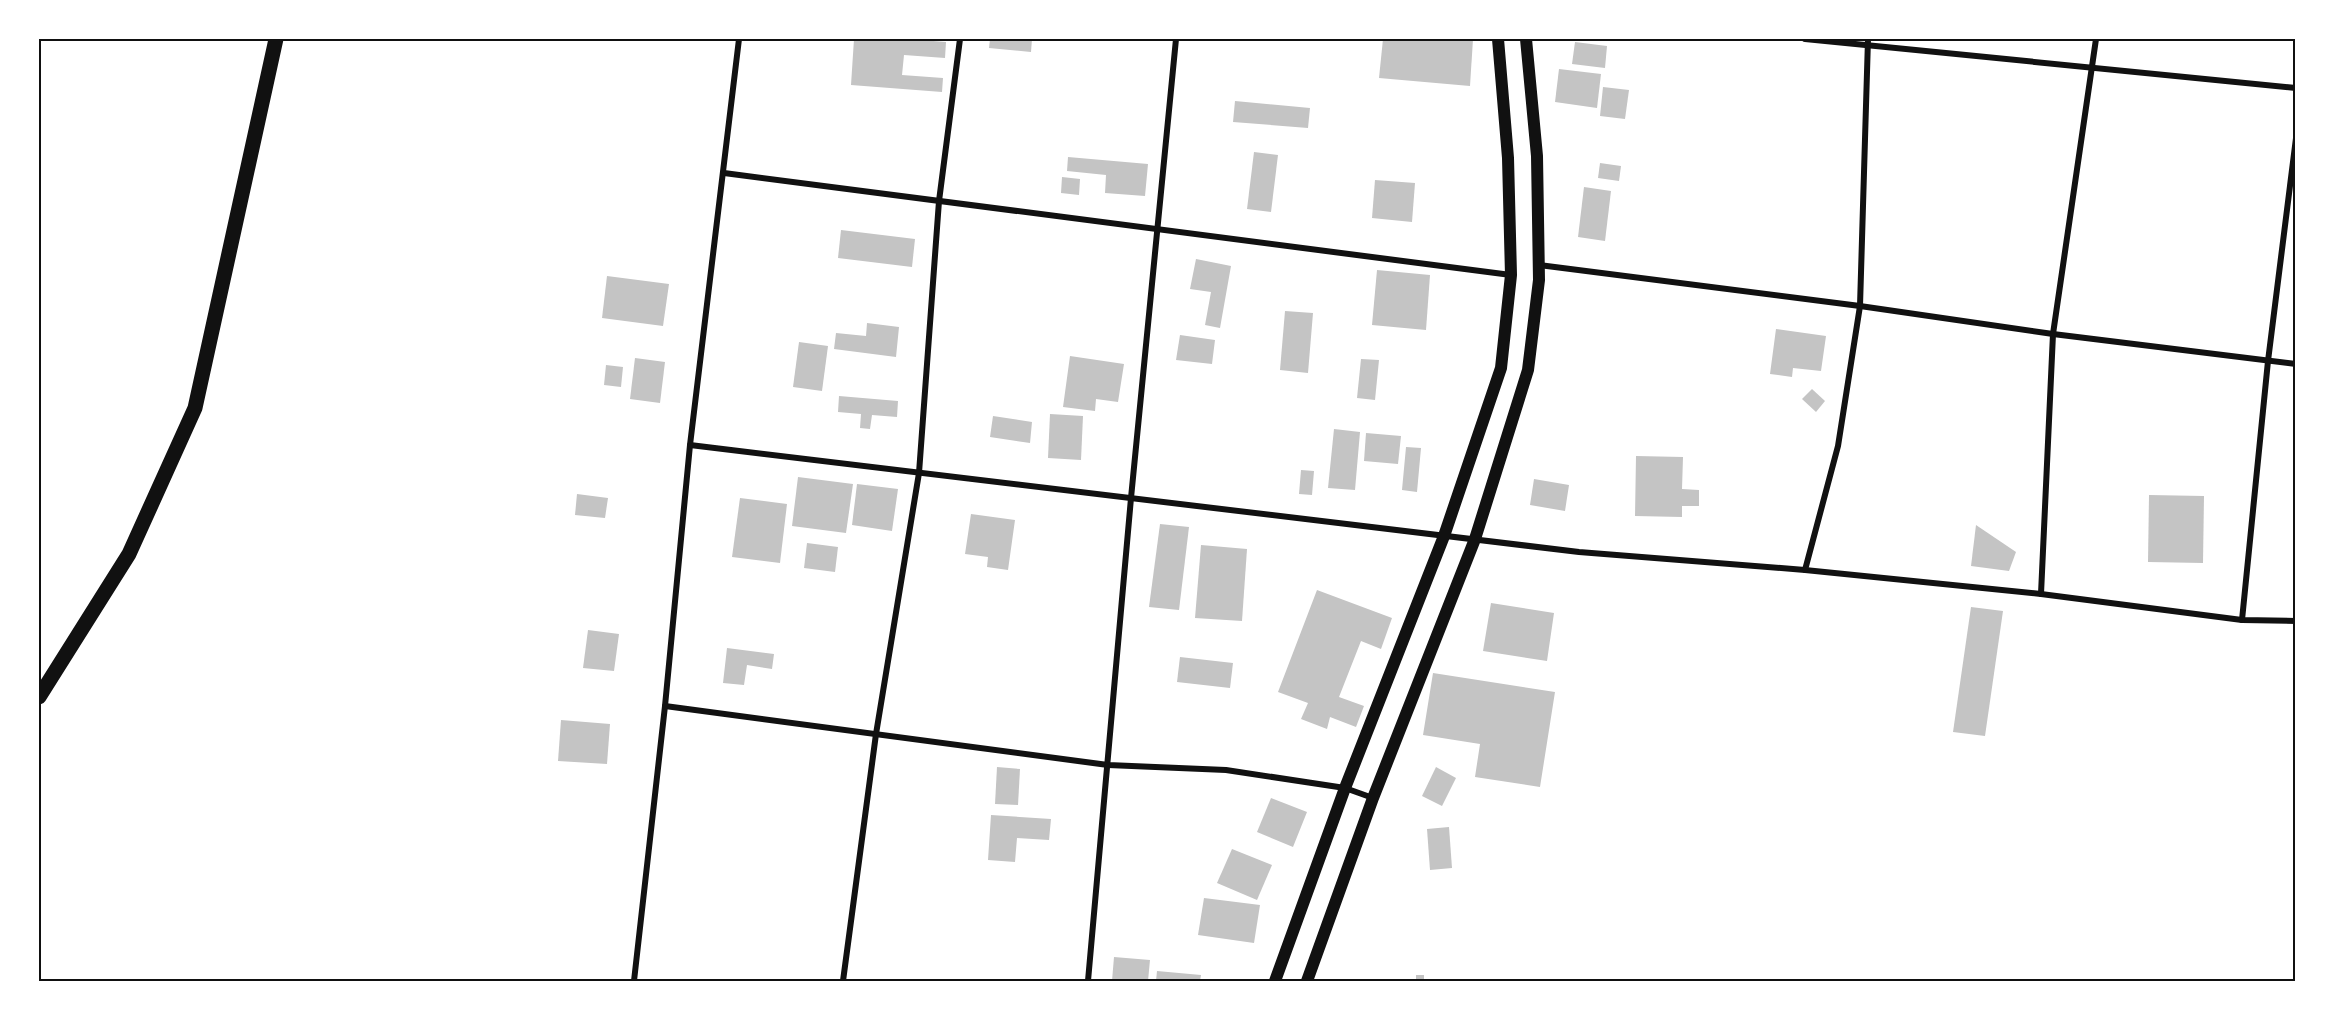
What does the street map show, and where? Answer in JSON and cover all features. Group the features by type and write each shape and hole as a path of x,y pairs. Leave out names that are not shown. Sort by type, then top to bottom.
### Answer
{"highway":[{"path":"39,697 129,554 195,408 276,39"}],"main road":[{"path":"1275,981 1345,788 1444,536 1501,368 1510,275 1508,158 1498,39"},
{"path":"1307,981 1373,798 1475,539 1528,370 1539,280 1537,156 1526,39"}],"street":[{"path":"634,981 665,706 690,445 739,39"},
{"path":"843,981 876,735 919,473 939,201 960,39"},
{"path":"1088,981 1156,230 1176,39"},
{"path":"1805,39 1867,42 2092,69 2296,88"},
{"path":"2041,594 2053,334 2096,39"},
{"path":"1804,570 1838,446 1860,306 1867,42"},
{"path":"2242,620 2268,361 2296,138"},
{"path":"724,173 1510,275"},
{"path":"1538,265 2296,364"},
{"path":"690,445 1579,552 1804,570 2041,594 2242,620 2296,621"},
{"path":"665,706 1108,765 1226,770 1345,788 1373,798"}],"building":[{"path":"854,39 946,42 945,58 904,55 902,75 943,78 942,92 851,85"},
{"path":"990,39 1032,39 1031,52 989,48"},
{"path":"1383,39 1473,39 1470,86 1379,78"},
{"path":"1575,42 1607,46 1605,68 1572,64"},
{"path":"1559,69 1601,74 1597,108 1555,102"},
{"path":"1603,87 1629,90 1625,119 1600,116"},
{"path":"1235,101 1310,108 1308,128 1233,122"},
{"path":"1254,152 1278,155 1271,212 1247,209"},
{"path":"1068,157 1148,164 1145,196 1105,193 1106,175 1067,171"},
{"path":"1600,163 1621,166 1619,181 1598,178"},
{"path":"1062,177 1080,179 1079,195 1061,193"},
{"path":"1375,180 1415,183 1412,222 1372,218"},
{"path":"1584,187 1611,191 1605,241 1578,237"},
{"path":"841,230 915,239 912,267 838,258"},
{"path":"1196,259 1231,266 1220,328 1205,325 1211,292 1190,289"},
{"path":"1377,270 1430,275 1426,330 1372,325"},
{"path":"607,276 669,284 663,326 602,318"},
{"path":"1285,311 1313,313 1308,373 1280,370"},
{"path":"867,323 899,327 896,357 834,349 836,333 866,336"},
{"path":"1776,329 1826,336 1821,371 1793,368 1792,377 1770,374"},
{"path":"1180,335 1215,340 1212,364 1176,360"},
{"path":"799,342 828,346 822,391 793,387"},
{"path":"1070,356 1124,364 1118,402 1096,399 1095,411 1063,407"},
{"path":"635,358 665,362 660,403 630,399"},
{"path":"1361,359 1379,360 1375,400 1357,398"},
{"path":"606,365 623,367 621,387 604,385"},
{"path":"1812,389 1825,401 1816,412 1802,399"},
{"path":"839,396 898,401 897,417 872,415 870,429 860,428 861,414 838,412"},
{"path":"1050,414 1083,416 1081,460 1048,458"},
{"path":"993,416 1032,422 1030,443 990,437"},
{"path":"1334,429 1360,432 1355,490 1328,488"},
{"path":"1366,433 1401,436 1398,464 1364,461"},
{"path":"1406,447 1421,448 1417,492 1402,490"},
{"path":"1636,456 1683,457 1682,489 1699,490 1699,506 1682,506 1682,517 1635,516"},
{"path":"1301,470 1314,471 1312,495 1299,494"},
{"path":"798,477 853,484 846,533 792,526"},
{"path":"1534,479 1569,485 1565,511 1530,505"},
{"path":"857,484 898,489 892,531 852,525"},
{"path":"577,494 608,498 605,518 575,515"},
{"path":"2149,495 2204,496 2203,563 2148,562"},
{"path":"740,498 787,504 780,563 732,557"},
{"path":"971,514 1015,520 1008,570 987,567 988,557 965,554"},
{"path":"1160,524 1189,527 1179,610 1149,607"},
{"path":"1976,525 2016,552 2009,571 1971,566"},
{"path":"807,543 838,547 835,572 804,568"},
{"path":"1201,545 1247,549 1242,621 1195,618"},
{"path":"1317,590 1392,618 1381,649 1361,641 1339,697 1364,706 1356,727 1330,717 1327,729 1301,719 1308,703 1278,692"},
{"path":"1491,603 1554,613 1547,661 1483,651"},
{"path":"1971,607 2003,611 1985,736 1953,732"},
{"path":"588,630 619,634 614,671 583,668"},
{"path":"727,648 774,654 772,669 747,665 744,685 723,683"},
{"path":"1180,657 1233,663 1230,688 1177,682"},
{"path":"1433,673 1555,692 1540,787 1475,777 1480,744 1423,735"},
{"path":"561,720 610,724 607,764 558,761"},
{"path":"997,767 1020,769 1018,805 995,804"},
{"path":"1436,767 1456,778 1442,806 1422,796"},
{"path":"1271,798 1307,812 1293,847 1257,832"},
{"path":"991,815 1051,819 1049,840 1017,838 1015,862 988,860"},
{"path":"1449,827 1452,868 1430,870 1427,829"},
{"path":"1232,849 1272,865 1257,900 1217,883"},
{"path":"1204,898 1260,905 1254,943 1198,935"},
{"path":"1114,957 1150,960 1148,981 1112,981"},
{"path":"1157,971 1201,975 1200,981 1156,981"},
{"path":"1416,975 1424,975 1424,981 1416,981"}]}
